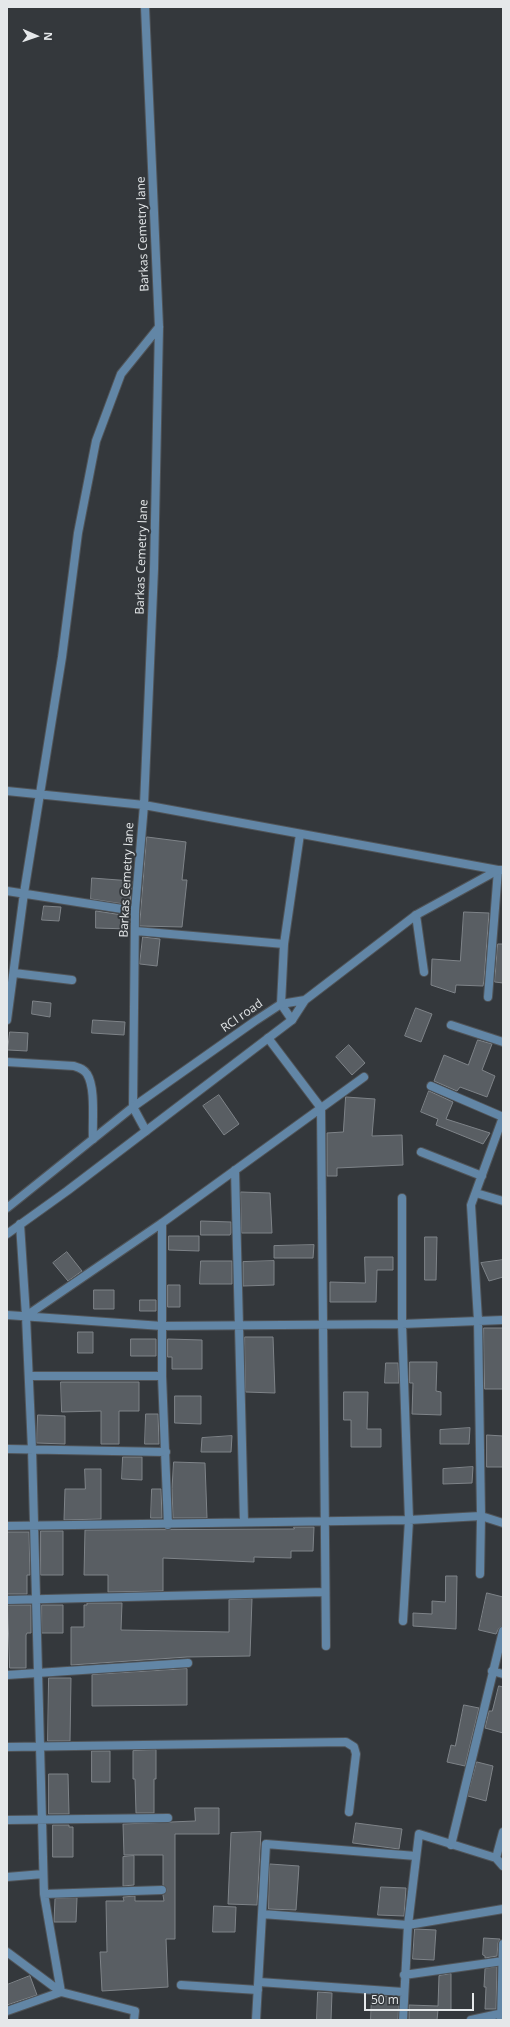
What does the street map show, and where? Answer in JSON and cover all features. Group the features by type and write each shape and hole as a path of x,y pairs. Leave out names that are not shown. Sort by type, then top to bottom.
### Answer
{"street":[{"name":"Barkas Cemetry lane","path":"133,1107 136,931 135,911 144,805 154,569 159,327 145,7"},
{"path":"7,1020 24,893 62,657 78,533 96,441 122,374 159,327"},
{"path":"7,791 144,805 500,870 488,997"},
{"path":"292,1020 281,1004 284,944 300,834"},
{"name":"RCI road","path":"7,1208 133,1107 281,1004 305,1000 416,915 500,870"},
{"path":"7,891 135,911"},
{"path":"416,915 424,972"},
{"path":"136,931 284,944"},
{"path":"14,973 72,980"},
{"path":"7,1234 292,1020 305,1000"},
{"path":"451,1025 503,1042"},
{"path":"268,1038 321,1108 326,1646"},
{"path":"7,1062 74,1066 83,1069 88,1075 92,1085 93,1139"},
{"path":"26,1316 162,1223 364,1077"},
{"path":"431,1086 503,1117 471,1205 478,1320 481,1516 480,1574"},
{"path":"133,1107 146,1131"},
{"path":"421,1152 482,1176"},
{"path":"235,1170 244,1522"},
{"path":"476,1193 503,1201"},
{"path":"402,1198 402,1324 409,1520 403,1621"},
{"path":"162,1223 162,1376 168,1525"},
{"path":"20,1224 32,1449 44,1894 61,1992"},
{"path":"7,1315 162,1326 239,1327 402,1324 503,1320"},
{"path":"29,1376 162,1376"},
{"path":"7,1449 166,1452"},
{"path":"7,1526 325,1522 409,1520 481,1516 503,1523"},
{"path":"7,1600 325,1592"},
{"path":"451,1845 492,1671 503,1631"},
{"path":"7,1675 188,1663"},
{"path":"492,1671 503,1674"},
{"path":"7,1748 40,1746 346,1742 354,1748 356,1754 348,1812"},
{"path":"7,1820 41,1818 168,1818"},
{"path":"496,1858 503,1832"},
{"path":"403,2020 403,1992 408,1925 419,1834 496,1858 503,1866"},
{"path":"256,2020 266,1844 416,1856"},
{"path":"7,1877 43,1874"},
{"path":"44,1894 162,1890"},
{"path":"262,1914 408,1925 503,1909"},
{"path":"471,2020 502,2015 503,1944"},
{"path":"7,1953 61,1992 134,2012 134,2020"},
{"path":"404,1975 503,1961"},
{"path":"181,1985 259,1986 403,1992"},
{"path":"7,2011 61,1992"}],"building":[{"path":"147,837 186,842 182,880 187,880 182,927 140,926"},
{"path":"92,878 132,881 130,905 91,899"},
{"path":"44,906 61,907 59,921 42,920"},
{"path":"96,911 129,916 129,929 96,928"},
{"path":"464,912 489,913 484,980 483,986 456,985 455,993 431,985 432,959 460,961"},
{"path":"143,937 160,939 157,966 140,964"},
{"path":"498,944 503,944 503,983 495,982"},
{"path":"33,1001 51,1003 50,1017 32,1014"},
{"path":"416,1008 432,1014 421,1042 405,1036"},
{"path":"93,1020 125,1022 124,1035 92,1033"},
{"path":"10,1032 28,1033 27,1051 8,1050"},
{"path":"478,1040 492,1044 482,1070 495,1076 487,1097 460,1087 457,1091 434,1081 444,1055 468,1065"},
{"path":"349,1045 365,1063 352,1075 336,1057"},
{"path":"429,1091 453,1102 446,1119 490,1133 483,1144 436,1125 438,1119 421,1112"},
{"path":"219,1095 239,1124 224,1135 203,1106"},
{"path":"346,1097 375,1099 372,1136 402,1135 403,1165 337,1168 337,1176 327,1176 327,1133 343,1132"},
{"path":"241,1192 270,1193 272,1233 242,1233"},
{"path":"201,1221 231,1222 231,1233 230,1235 201,1235"},
{"path":"169,1236 199,1236 199,1251 169,1250"},
{"path":"425,1237 437,1237 436,1280 425,1280"},
{"path":"314,1245 313,1258 274,1258 274,1246"},
{"path":"67,1252 82,1271 68,1281 53,1263"},
{"path":"365,1257 393,1257 393,1270 377,1270 376,1302 330,1302 330,1282 365,1283"},
{"path":"503,1260 503,1277 489,1281 481,1263"},
{"path":"201,1261 232,1261 232,1284 200,1284"},
{"path":"274,1261 274,1285 243,1286 243,1262"},
{"path":"168,1285 180,1285 180,1307 168,1307"},
{"path":"94,1290 114,1290 114,1309 94,1309"},
{"path":"140,1300 156,1300 156,1311 140,1311"},
{"path":"484,1328 503,1328 503,1389 485,1389"},
{"path":"78,1332 93,1332 93,1353 78,1353"},
{"path":"245,1337 273,1337 275,1393 246,1392"},
{"path":"131,1339 156,1339 156,1356 131,1356"},
{"path":"168,1339 202,1340 202,1369 172,1369 172,1357 168,1357"},
{"path":"410,1362 437,1362 436,1391 441,1392 441,1415 412,1414 413,1383 410,1383"},
{"path":"386,1363 398,1363 399,1383 385,1383"},
{"path":"61,1382 139,1382 139,1411 119,1411 119,1444 101,1444 101,1411 62,1412"},
{"path":"344,1392 368,1392 367,1429 381,1429 381,1447 351,1447 351,1420 344,1420"},
{"path":"175,1396 201,1396 201,1424 175,1423"},
{"path":"146,1414 158,1414 159,1444 145,1444"},
{"path":"38,1415 65,1416 65,1444 37,1443"},
{"path":"470,1428 469,1444 440,1444 440,1430"},
{"path":"487,1435 503,1436 503,1467 487,1467"},
{"path":"232,1436 231,1452 201,1452 202,1438"},
{"path":"123,1457 142,1457 142,1480 122,1479"},
{"path":"174,1462 205,1463 207,1518 173,1518 172,1489"},
{"path":"473,1467 472,1483 443,1484 443,1469"},
{"path":"85,1469 101,1469 101,1519 64,1520 65,1489 85,1489"},
{"path":"152,1489 161,1489 162,1518 151,1518"},
{"path":"294,1527 314,1527 313,1551 291,1551 291,1558 254,1557 254,1562 163,1558 163,1591 108,1592 108,1575 84,1575 85,1530 294,1529"},
{"path":"41,1531 63,1531 63,1575 41,1575"},
{"path":"7,1532 29,1532 30,1575 27,1575 27,1594 7,1594"},
{"path":"446,1576 457,1576 456,1629 413,1626 413,1613 432,1614 432,1601 445,1602"},
{"path":"487,1593 503,1597 503,1626 499,1628 496,1634 479,1630"},
{"path":"252,1599 250,1656 187,1657 71,1665 71,1627 84,1627 84,1605 87,1605 87,1603 122,1603 121,1630 229,1632 229,1600"},
{"path":"8,1605 31,1605 31,1633 27,1633 26,1635 26,1668 10,1668"},
{"path":"42,1605 63,1605 63,1633 42,1633"},
{"path":"187,1669 187,1705 92,1706 92,1675"},
{"path":"49,1678 71,1678 70,1741 48,1741"},
{"path":"499,1686 503,1687 503,1733 485,1728 489,1711 492,1711"},
{"path":"464,1705 479,1708 465,1766 447,1762 451,1745 455,1746"},
{"path":"156,1750 154,1813 136,1813 135,1779 133,1779 133,1751"},
{"path":"92,1751 110,1751 110,1782 92,1782"},
{"path":"477,1762 493,1766 486,1801 468,1796"},
{"path":"49,1774 68,1774 69,1814 49,1814"},
{"path":"195,1808 219,1808 219,1834 175,1834 175,1939 166,1939 168,1987 102,1991 100,1952 107,1952 106,1901 124,1901 123,1897 135,1896 135,1901 164,1901 163,1895 167,1890 163,1885 163,1855 124,1855 123,1824 195,1821"},
{"path":"356,1823 402,1829 399,1849 353,1843"},
{"path":"53,1825 69,1825 69,1827 73,1827 73,1857 53,1857"},
{"path":"261,1832 257,1905 228,1904 231,1833"},
{"path":"134,1856 134,1885 123,1886 123,1857"},
{"path":"270,1864 299,1866 296,1910 269,1909"},
{"path":"381,1887 406,1888 404,1916 378,1915"},
{"path":"77,1898 76,1922 54,1922 55,1899"},
{"path":"214,1906 236,1907 235,1932 213,1932"},
{"path":"415,1929 436,1930 434,1960 413,1959"},
{"path":"484,1938 500,1939 498,1943 497,1956 485,1958 483,1955"},
{"path":"497,1967 496,2009 485,2009 485,1969"},
{"path":"451,1974 451,2010 438,2010 437,2020 409,2020 409,2005 438,2006 439,1976"},
{"path":"30,1976 37,1995 7,2005 7,1985"},
{"path":"318,1992 332,1993 331,2020 317,2020"},
{"path":"372,1995 399,1997 398,2020 371,2020"}]}
